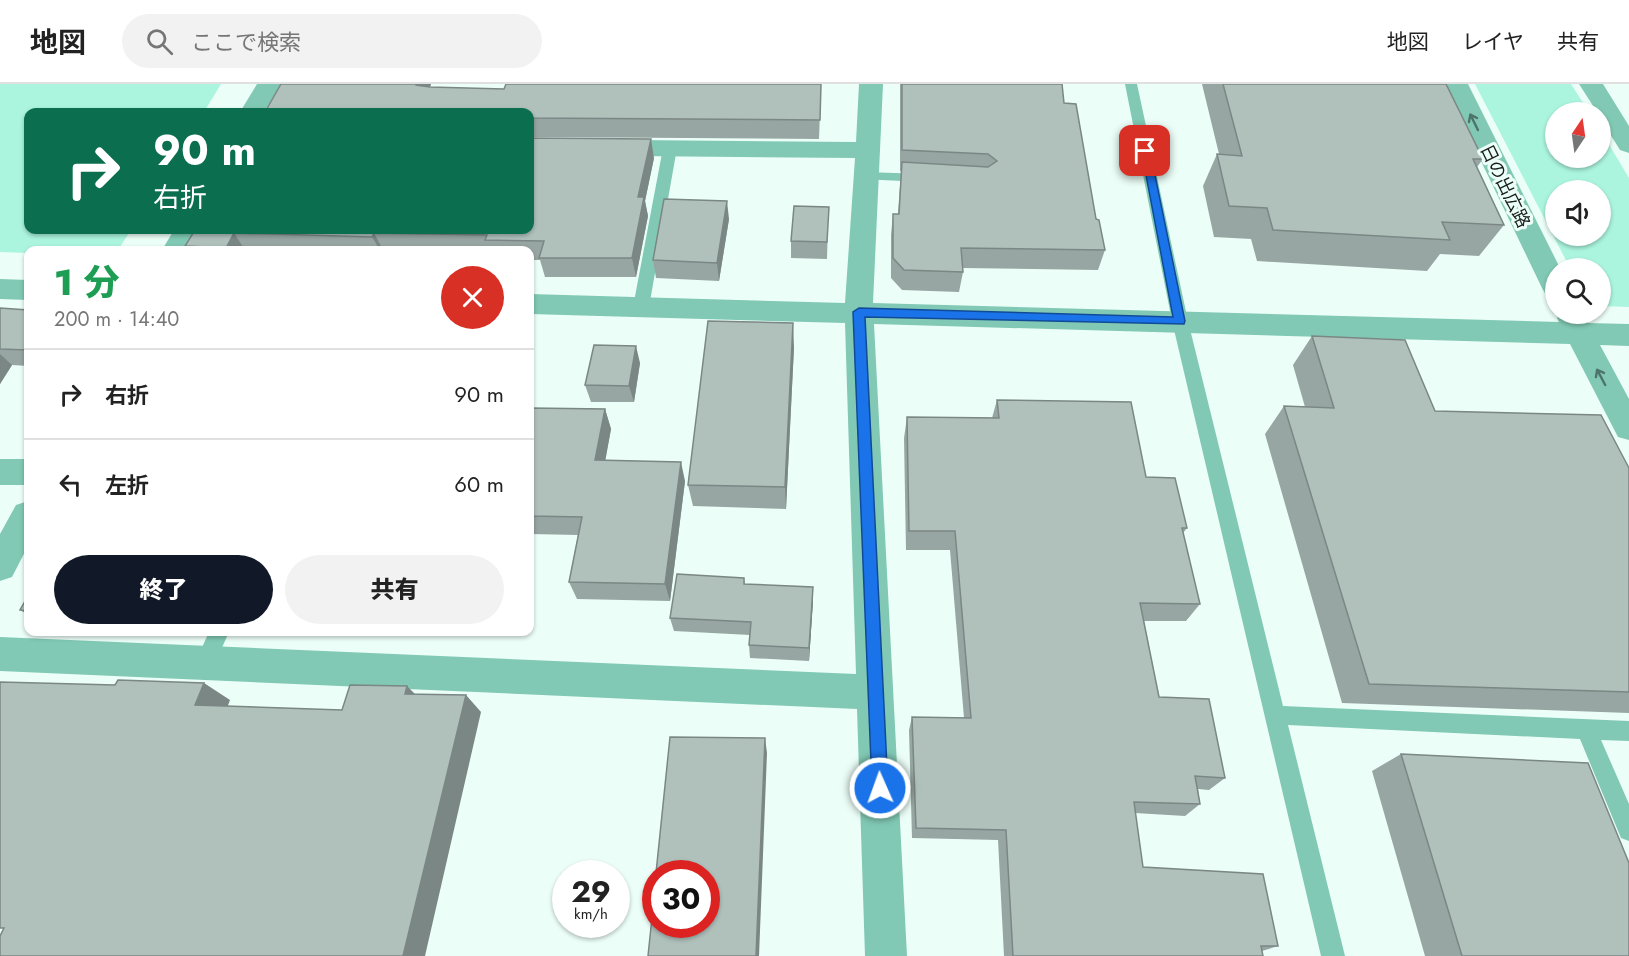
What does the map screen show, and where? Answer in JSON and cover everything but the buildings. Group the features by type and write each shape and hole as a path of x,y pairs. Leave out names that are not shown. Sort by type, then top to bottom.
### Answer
{"street":[{"path":"254,108 268,84"},
{"path":"871,84 859,312 886,956"},
{"name":"日の出広路","path":"1456,84 1545,266"},
{"path":"1591,84 1629,145"},
{"path":"534,147 670,148 867,163"},
{"path":"0,289 24,290"},
{"path":"534,304 1180,321 1545,324"},
{"path":"1574,324 1629,335"},
{"path":"1574,324 1629,428"},
{"path":"0,472 24,472"},
{"path":"0,566 24,522"},
{"path":"0,654 212,647 876,692"}],"lane":[{"path":"1131,84 1180,321 1333,956"},
{"path":"641,307 670,148"},
{"path":"867,163 937,179"},
{"path":"1275,715 1629,731"},
{"path":"1587,730 1629,831"}],"green space":[{"path":"0,84 221,84 206,108 24,108 24,234 128,234 121,246 24,246 24,253 0,252"},
{"path":"1475,84 1571,84 1583,102 1545,102 1545,168 1611,168 1611,148 1629,178 1629,307 1611,306 1611,258 1565,258 1559,246 1611,246 1611,180 1545,180 1545,220"}],"route":[{"path":"880,788 859,312 1180,321 1145,151"}]}
